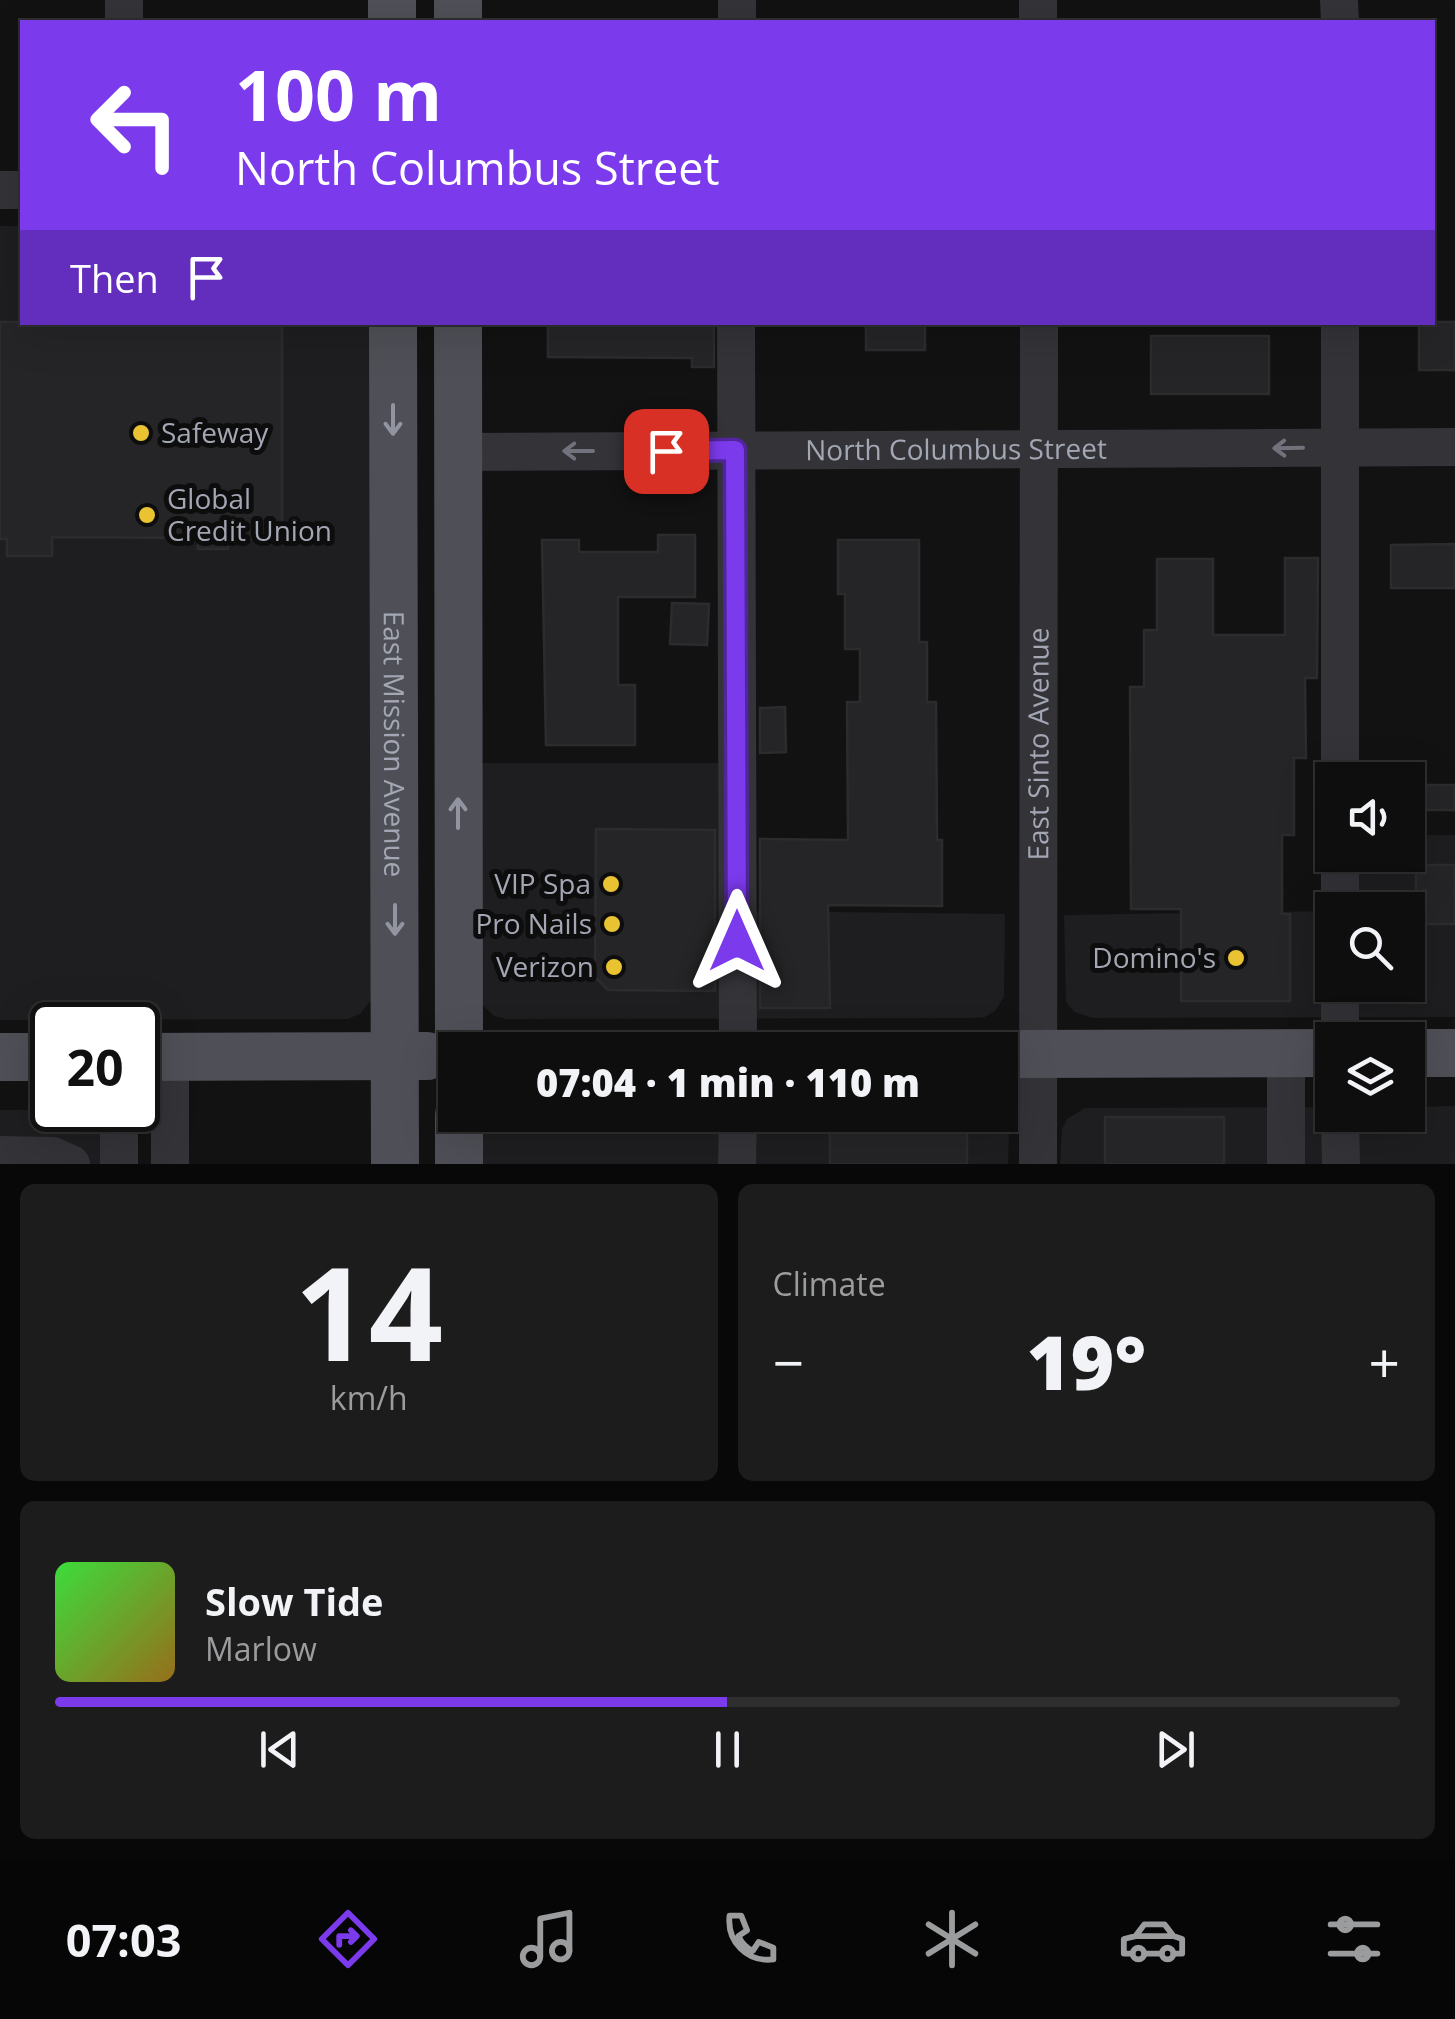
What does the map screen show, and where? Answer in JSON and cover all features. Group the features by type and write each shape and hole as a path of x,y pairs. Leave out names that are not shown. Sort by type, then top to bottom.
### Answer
{"main road":[{"name":"East Mission Avenue","path":"393,325 395,1164"},
{"path":"457,1032 458,325"},
{"path":"1019,1054 1315,1052"},
{"path":"1425,1053 1455,1052"},
{"path":"160,1057 438,1054"},
{"path":"0,1057 30,1057"},
{"path":"459,1132 459,1164"}],"street":[{"path":"736,325 738,1032"},
{"name":"East Sinto Avenue","path":"1038,1164 1019,1054 1039,450 1039,325"},
{"path":"1340,325 1340,762"},
{"name":"North Columbus Street","path":"458,452 1455,447"},
{"path":"1286,1052 1286,1164"},
{"path":"160,1097 170,1164"},
{"path":"119,1132 119,1164"},
{"path":"737,1164 738,1132"},
{"path":"1340,1132 1340,1164"},
{"path":"0,1156 53,1156 71,1164"}],"shaded area":[{"path":"0,226 20,226 20,325 372,325 372,999 360,1014 348,1019 160,1020 160,1002 30,1002 30,1020 0,1020"},
{"path":"475,763 743,763 745,911 1005,914 1004,997 995,1011 973,1018 494,1016 479,1002"},
{"path":"1425,835 1455,835 1455,1017 1093,1018 1074,1012 1066,1002 1064,915 1315,911 1315,1002 1425,1002 1425,892 1328,892 1327,872 1425,872"},
{"path":"1455,1106 1455,1164 1060,1164 1062,1129 1067,1119 1085,1108 1315,1107 1315,1132 1425,1132 1425,1107"},
{"path":"0,1110 30,1110 30,1132 107,1132 108,1164 0,1164"},
{"path":"479,1132 1009,1132 1008,1164 477,1164"}],"building":[{"name":"Safeway","path":"0,322 282,325 282,539 228,539 228,549 198,549 198,538 52,537 52,556 7,556 7,539 0,539"},
{"path":"1455,322 1455,370 1419,370 1419,325"},
{"path":"548,325 714,325 714,367 692,367 692,358 548,357"},
{"path":"866,325 925,325 925,350 866,350"},
{"path":"1151,336 1269,336 1269,394 1151,394"},
{"path":"658,535 695,535 695,597 618,597 618,685 635,685 635,745 546,745 542,540 579,540 579,552 658,552"},
{"path":"838,540 919,540 919,642 927,642 927,702 936,702 937,840 942,840 942,906 828,905 830,1008 760,1008 760,839 848,840 847,702 860,702 860,649 845,649 845,594 838,594"},
{"path":"1455,544 1455,588 1391,588 1391,545"},
{"path":"1285,558 1318,558 1317,678 1305,678 1306,758 1294,758 1294,835 1282,835 1282,914 1290,914 1290,1001 1181,1001 1181,909 1131,909 1130,687 1144,687 1144,630 1157,630 1157,559 1213,559 1213,635 1285,635"},
{"path":"672,603 709,604 707,645 670,644"},
{"path":"785,707 786,752 760,753 760,708"},
{"path":"1425,785 1455,785 1455,810 1425,810"},
{"path":"596,829 715,830 715,991 608,990 595,977"},
{"path":"1425,865 1455,865 1455,924 1425,924 1425,892 1416,892 1416,872 1425,872"},
{"path":"1105,1117 1224,1117 1224,1164 1105,1164"},
{"path":"830,1132 967,1132 967,1164 830,1164"}],"place":[{"name":"Safeway","path":"141,433"},
{"name":"Global Credit Union","path":"147,515"},
{"name":"VIP Spa","path":"611,884"},
{"name":"Pro Nails","path":"612,924"},
{"name":"Domino's","path":"1236,958"},
{"name":"Verizon","path":"614,967"}],"route":[{"path":"666,451 735,450 737,941"}]}
